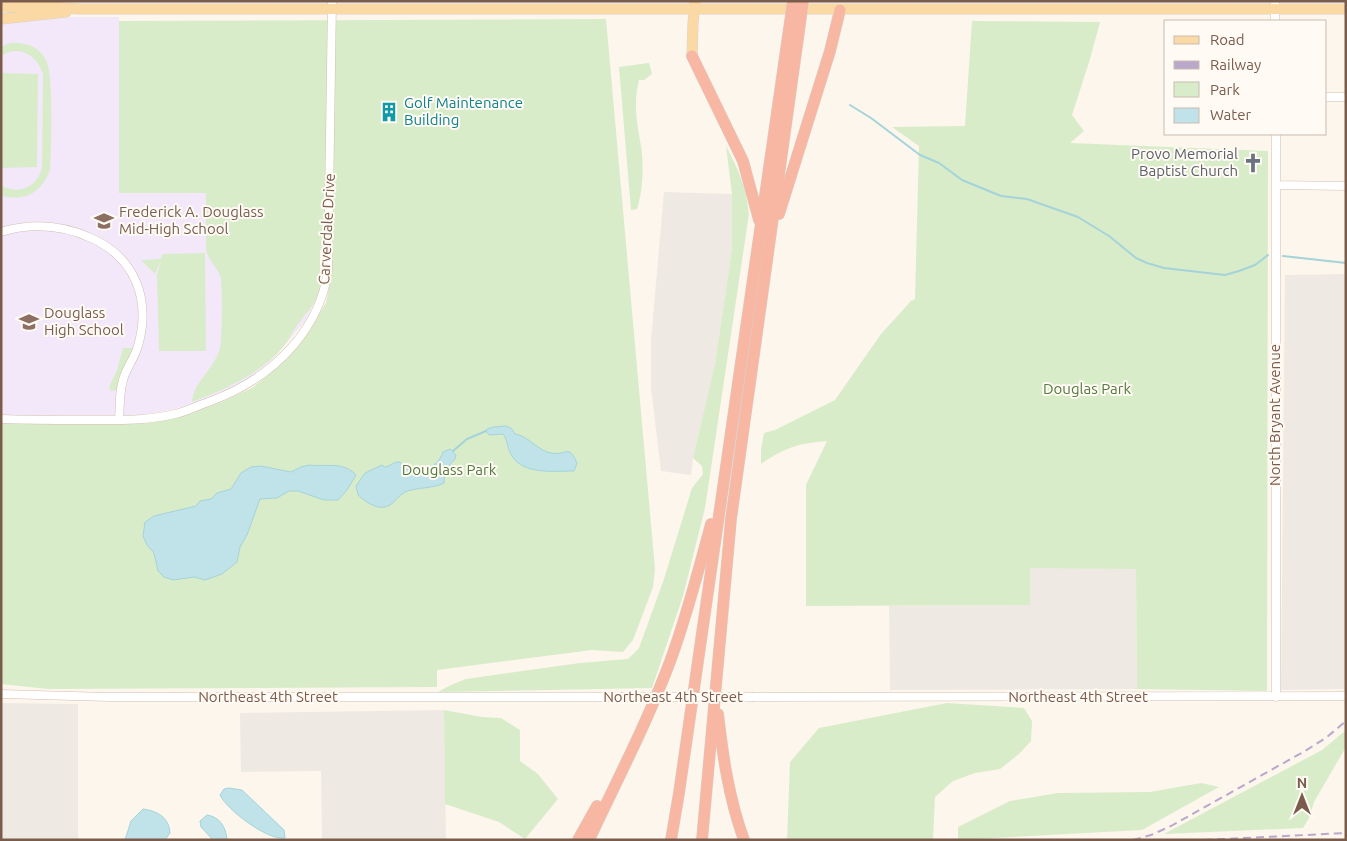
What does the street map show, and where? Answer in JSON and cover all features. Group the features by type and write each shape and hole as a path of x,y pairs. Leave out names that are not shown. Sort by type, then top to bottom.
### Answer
{"highway":[{"path":"703,834 732,510 770,240 794,30 793,1"},
{"path":"671,840 760,225 794,30 803,1"},
{"path":"770,240 790,182 830,51 840,6"},
{"path":"692,56 743,162 760,225"},
{"path":"584,839 628,756 651,708 671,659 688,608 723,479"},
{"path":"715,688 729,788 742,836"}],"main road":[{"path":"1,7 48,7 79,10 332,5 1275,6 1346,9"},
{"path":"692,56 695,6"},
{"path":"1,19 79,10"}],"street":[{"name":"Carverdale Drive","path":"1,419 119,420 177,414 243,388 269,370 300,338 314,316 326,288 328,270 332,5"},
{"path":"1275,6 1275,20"},
{"path":"1327,97 1346,97"},
{"name":"North Bryant Avenue","path":"1276,135 1276,697"},
{"path":"1276,185 1346,186"},
{"path":"1,232 18,227 34,226 65,229 93,239 108,248 132,272 141,295 142,322 138,345 124,376 119,420"},
{"name":"Northeast 4th Street","path":"1,694 100,697 1346,696"}],"shaded area":[{"name":"Frederick A. Douglass Mid-High School","path":"65,17 119,17 119,192 206,193 320,250 320,290 306,320 272,360 247,380 201,401 175,409 143,415 1,415 1,23"},
{"path":"664,192 732,194 732,249 715,365 693,458 691,475 661,471 651,388 651,340"},
{"path":"1346,274 1346,689 1281,690 1285,275"},
{"path":"1030,568 1136,568 1137,689 890,690 889,606 1029,605"},
{"path":"1,703 78,704 78,840 1,840"},
{"path":"444,710 446,840 322,840 321,771 241,772 240,713"}],"green space":[{"name":"Douglass Park","path":"606,19 655,569 653,587 633,640 623,652 592,650 437,670 437,687 48,689 1,684 1,423 149,423 183,415 222,402 252,388 278,367 302,339 326,303 331,277 332,250 320,250 319,294 283,347 274,357 253,373 217,392 192,402 196,388 214,362 221,342 221,280 206,249 206,193 119,193 119,21"},
{"name":"Douglas Park","path":"972,21 1100,22 1072,115 1084,131 1070,143 1268,151 1267,691 1137,689 1136,569 1030,568 1030,605 806,606 806,485 827,441 792,447 761,464 764,433 775,430 835,400 881,334 915,299 919,146 892,127 965,126"},
{"path":"10,43 21,43 31,46 43,55 49,68 51,96 50,170 47,178 37,190 17,198 1,195 1,185 14,190 26,188 40,174 42,167 43,74 36,61 27,53 14,51 1,56 1,47"},
{"path":"649,63 652,74 644,80 639,80 636,97 636,113 643,170 641,194 637,209 631,210 619,67"},
{"path":"1,73 38,74 37,167 1,168"},
{"path":"726,146 741,179 749,214 705,508 683,596 652,688 438,692 466,679 580,663 628,659 639,648 664,579 692,488 703,474 702,466 693,458 715,364 732,249 732,194"},
{"path":"205,253 206,351 159,351 157,275 161,260 155,274 141,260 161,259 162,254"},
{"path":"123,348 133,348 117,390 111,391 109,387 117,370"},
{"path":"947,703 1024,708 1032,721 1031,741 1019,754 1000,769 975,773 953,781 935,797 933,839 787,840 790,762 819,728"},
{"path":"444,710 482,717 501,718 520,730 520,761 538,774 558,799 525,839 499,822 445,804"},
{"path":"1346,730 1346,747 1314,802 1309,818 1303,828 1164,834 1322,750"},
{"path":"1201,783 1219,787 1142,830 958,840 958,827 1010,801 1058,793 1150,792"}],"water":[{"path":"506,426 511,428 515,434 520,435 546,452 571,453 577,463 574,471 540,471 517,462 510,453 503,434 489,435 486,431 494,427"},
{"path":"450,449 456,455 455,459 445,470 444,483 405,492 386,507 377,507 358,495 356,486 365,473 382,465 385,467 398,462 406,469 429,467 437,463 443,452"},
{"path":"309,465 340,466 356,475 338,500 324,500 298,491 289,491 277,498 260,499 247,535 240,547 237,562 222,574 205,580 194,577 173,580 164,577 158,571 154,553 147,545 143,536 145,522 154,516 196,506 200,501 211,499 217,493 231,489 241,473 251,467 261,466 291,472"},
{"path":"224,789 242,790 284,830 285,838 269,835 239,816 220,795"},
{"path":"143,809 153,811 165,819 170,833 165,840 125,840 131,821"},
{"path":"207,815 222,823 227,840 213,840 201,827 200,821"}],"waterway":[{"path":"850,105 871,118 920,155 939,163 962,180 1001,196 1027,199 1078,217 1109,236 1136,258 1147,263 1164,268 1225,275 1255,265 1268,255"},
{"path":"1283,256 1346,263"},
{"path":"453,451 467,439 486,431"}],"railway":[{"path":"1133,840 1151,835 1171,826 1305,751 1327,737 1346,721"},
{"path":"1204,840 1346,833"}],"place":[{"name":"Golf Maintenance Building","path":"389,112"},
{"name":"Provo Memorial Baptist Church","path":"1253,163"},
{"name":"Frederick A. Douglass Mid-High School","path":"104,221"},
{"name":"Douglass High School","path":"29,322"}]}
